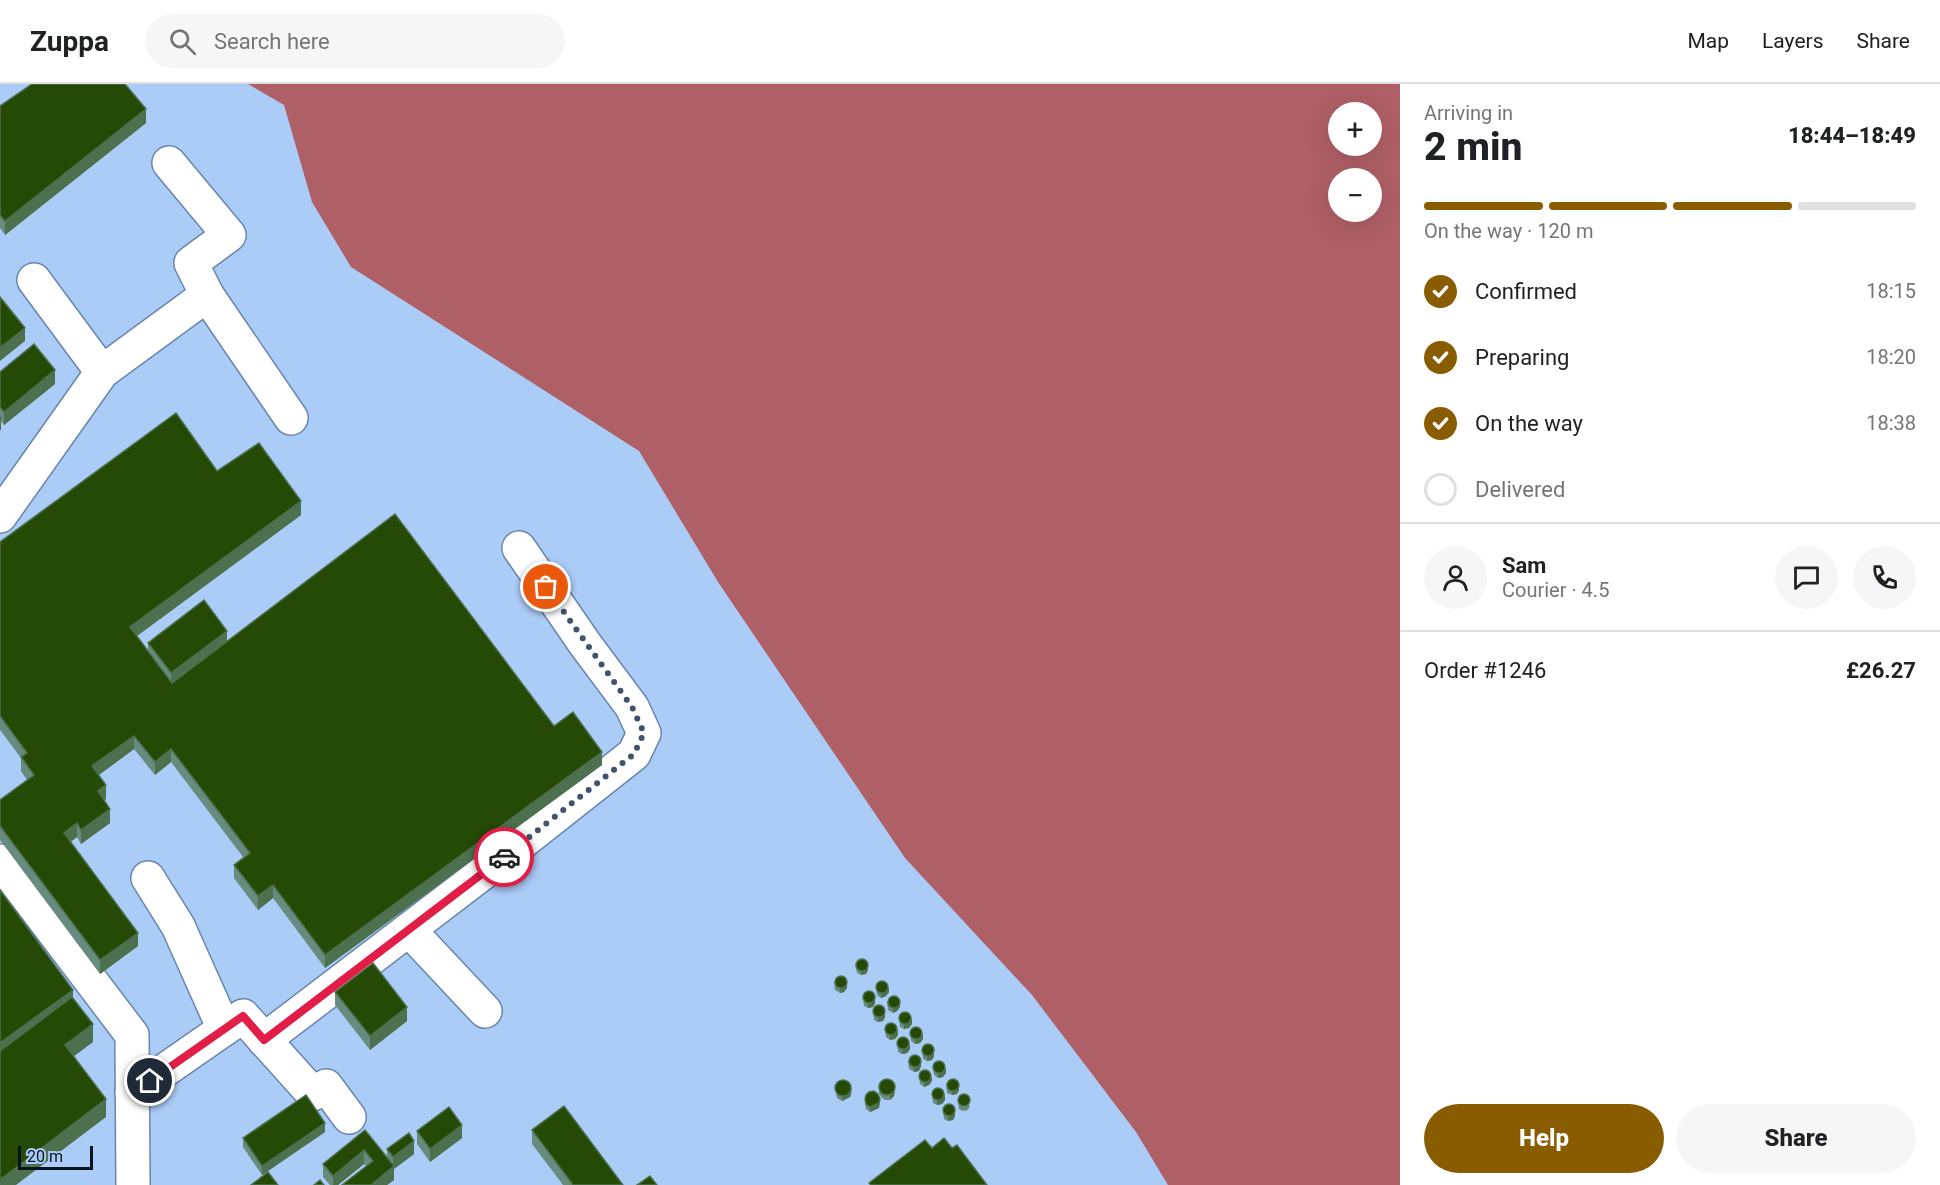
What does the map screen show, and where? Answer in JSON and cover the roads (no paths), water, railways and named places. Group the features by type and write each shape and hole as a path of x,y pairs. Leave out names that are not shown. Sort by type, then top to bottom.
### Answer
{"lane":[{"path":"169,163 229,235 191,263 207,295 291,418"},
{"path":"34,280 102,372"},
{"path":"0,516 102,372 207,295"},
{"path":"264,1040 634,754 644,733 632,707 585,644 519,548"},
{"path":"0,861 132,1035 133,1185"},
{"path":"148,878 178,927 224,1029"},
{"path":"409,930 485,1011"},
{"path":"132,1094 243,1016 313,1094 326,1086 349,1117"}]}
